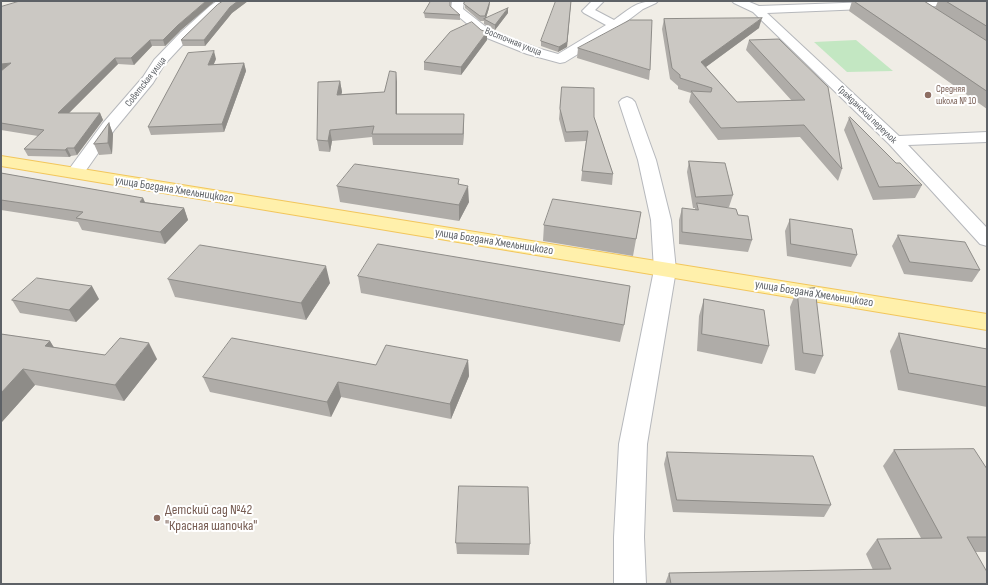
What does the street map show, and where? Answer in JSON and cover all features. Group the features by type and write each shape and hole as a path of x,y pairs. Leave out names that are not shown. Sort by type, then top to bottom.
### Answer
{"main road":[{"name":"улица Богдана Хмельницкого","path":"1,161 76,172 121,181 987,322"}],"street":[{"name":"Советская улица","path":"76,172 109,126 148,80 159,63 191,29 214,8 225,1"},
{"name":"Восточная улица","path":"458,1 457,10 486,32 532,51 560,59 614,25"},
{"path":"598,1 588,11 614,25 639,7 652,1"},
{"name":"Гражданский переулок","path":"738,1 757,10 894,141 987,240"},
{"path":"757,10 916,2 987,2"},
{"path":"916,2 937,16"},
{"path":"627,102 647,160 661,220 665,270 633,444 629,537 630,584"},
{"path":"894,141 987,137"}],"green space":[{"path":"856,40 893,71 847,72 814,42"}],"building":[{"path":"20,1 206,1 163,40 150,40 131,58 115,58 58,113 100,113 74,148 67,148 65,150 24,149 44,130 1,123 1,71 11,63 1,64 1,7"},
{"path":"223,1 238,1 230,7 204,40 181,40 217,5"},
{"path":"431,1 450,1 450,6 460,15 424,13"},
{"path":"465,1 490,1 485,16 480,16 464,4"},
{"path":"556,1 571,1 567,42 559,47 541,41"},
{"path":"854,1 924,1 987,41 987,91"},
{"path":"946,1 987,1 987,26"},
{"path":"508,8 495,25 484,19"},
{"path":"762,18 701,62 737,102 805,100 749,40 779,39 828,87 842,169 804,125 721,128 691,91 711,92 712,88 680,78 680,75 672,68 664,19"},
{"path":"630,20 652,20 650,70 578,48"},
{"path":"472,22 481,30 487,32 461,67 424,62 450,32"},
{"path":"214,51 208,65 244,63 222,124 148,127 188,53"},
{"path":"390,71 396,72 396,114 464,114 463,134 372,134 374,126 330,130 328,141 317,140 318,82 340,81 337,95 384,92"},
{"path":"562,87 594,88 594,117 613,174 582,171 588,131 566,132 560,109"},
{"path":"850,117 896,163 900,163 922,185 879,187 849,118"},
{"path":"109,123 108,143 94,144"},
{"path":"689,161 725,163 733,195 696,197"},
{"path":"355,164 459,179 458,184 468,186 459,205 337,186"},
{"path":"1,173 143,198 140,202 184,208 160,232 76,218 83,212 1,200"},
{"path":"553,199 641,212 636,239 544,225"},
{"path":"697,203 736,209 738,215 748,216 752,240 682,232 682,208 698,210"},
{"path":"790,219 852,229 857,255 791,244"},
{"path":"898,235 965,242 980,270 910,262"},
{"path":"378,244 630,286 624,325 358,276"},
{"path":"200,245 326,266 301,303 168,279"},
{"path":"37,278 92,286 69,310 12,300"},
{"path":"815,288 823,356 803,353 797,290"},
{"path":"704,299 764,310 769,346 702,334"},
{"path":"899,333 987,349 987,387 909,373"},
{"path":"1,334 50,341 45,346 105,355 120,338 149,343 115,385 23,369 1,393"},
{"path":"232,338 376,365 386,345 468,360 450,404 338,382 327,402 203,377"},
{"path":"974,449 987,469 987,537 967,537 987,572 987,584 671,584 669,573 891,569 877,539 942,538 894,450"},
{"path":"667,452 813,456 831,505 677,500"},
{"path":"459,486 528,487 530,544 456,543"}],"place":[{"name":"Средняя школа № 10","path":"928,95"},
{"name":"Детский сад №42 \"Красная шапочка\"","path":"157,518"}]}
